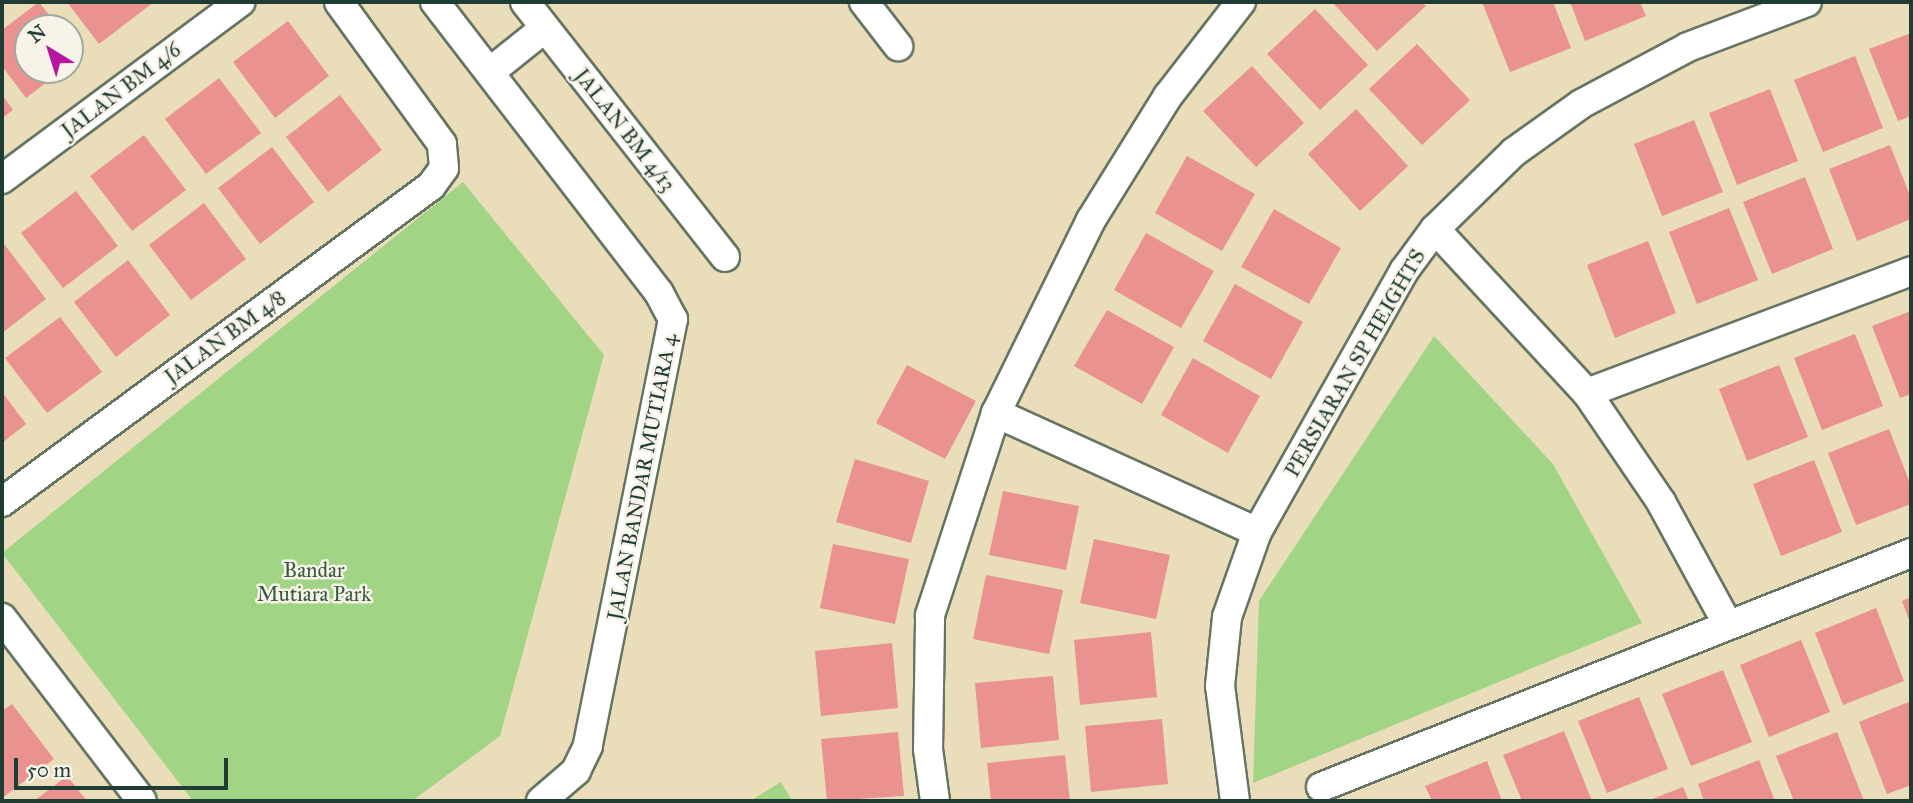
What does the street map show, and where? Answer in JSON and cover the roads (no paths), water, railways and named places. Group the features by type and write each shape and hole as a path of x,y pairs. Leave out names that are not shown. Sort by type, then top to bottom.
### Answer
{"street":[{"name":"JALAN BM 4/6","path":"2,179 240,2"},
{"name":"JALAN BM 4/8","path":"2,502 431,186 444,168 442,144 339,2"},
{"name":"JALAN BANDAR MUTIARA 4","path":"435,2 673,319 588,746 576,771 541,801"},
{"name":"JALAN BM 4/13","path":"525,2 725,257"},
{"path":"864,2 898,46"},
{"path":"935,801 928,749 930,615 996,413 1091,220 1168,96 1241,2"},
{"name":"PERSIARAN SP HEIGHTS","path":"1235,801 1220,686 1227,617 1257,532 1404,271 1435,229 1514,152 1581,104 1688,47 1807,2"},
{"path":"490,72 545,28"},
{"path":"1435,229 1587,393 1661,502 1727,623"},
{"path":"1587,393 1911,271"},
{"path":"996,413 1257,532"},
{"path":"1321,788 1727,623 1911,553"},
{"path":"2,618 142,801"}],"park label":[{"name":"Bandar Mutiara Park","path":"314,582"}]}
